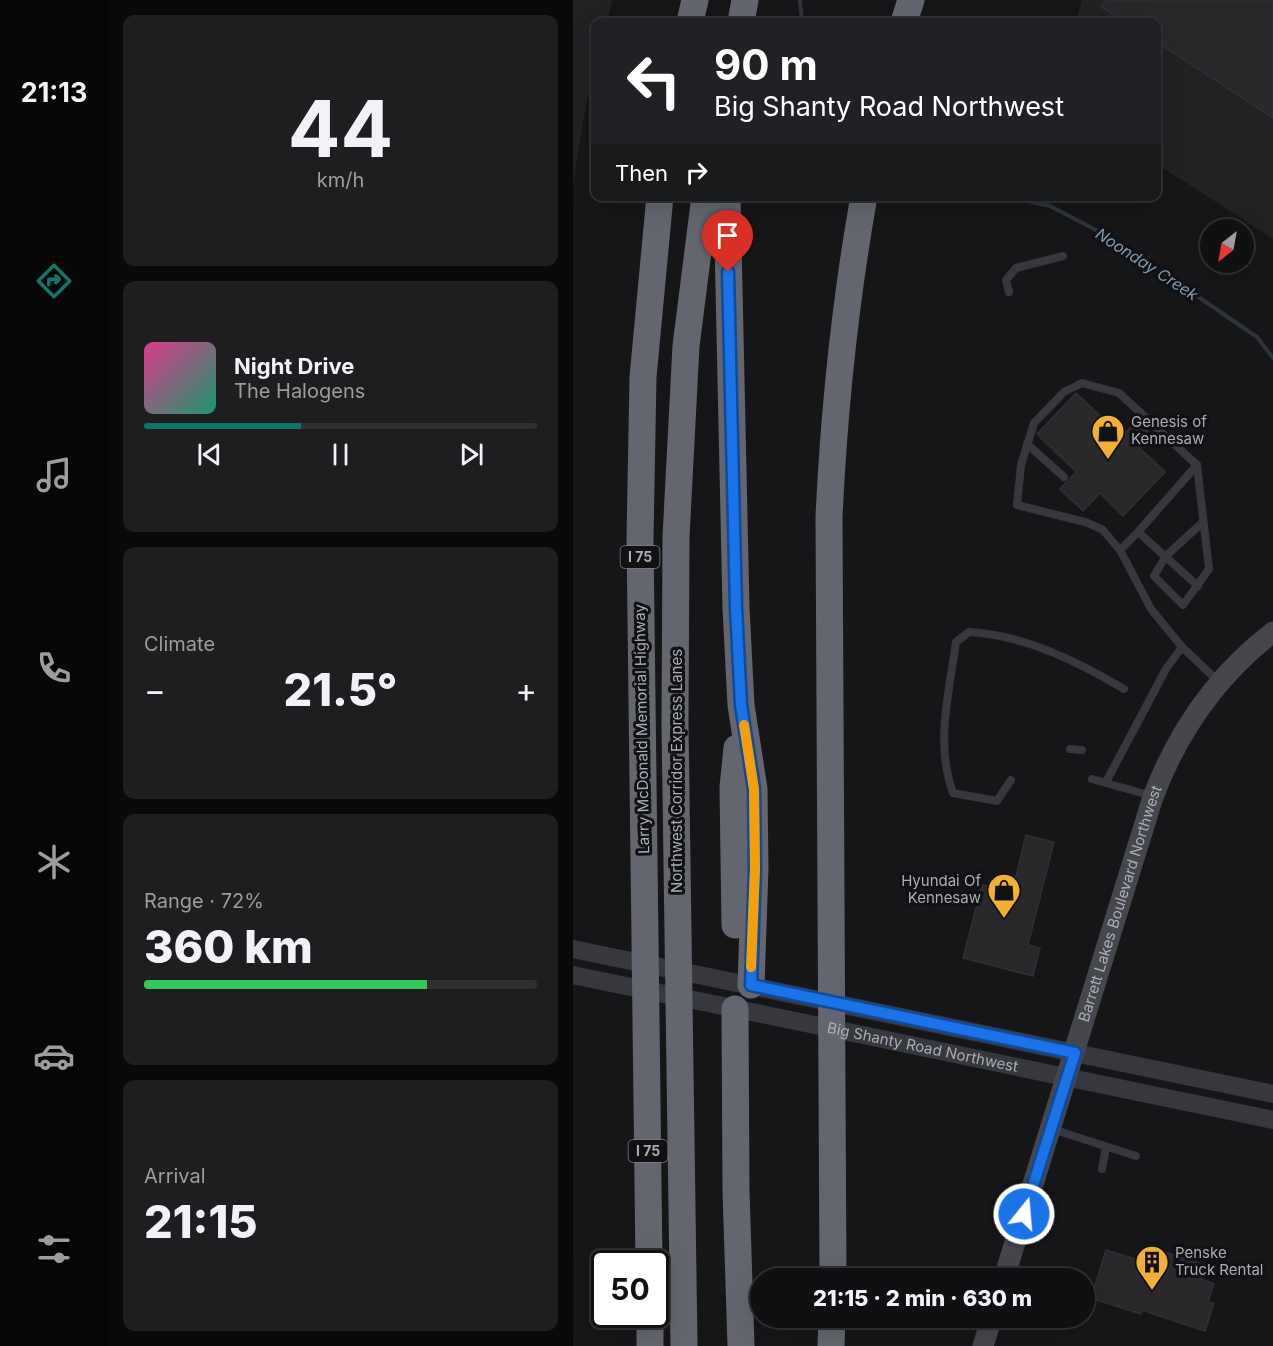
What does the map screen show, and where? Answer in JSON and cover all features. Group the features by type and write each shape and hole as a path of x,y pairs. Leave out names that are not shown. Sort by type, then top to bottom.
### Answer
{"highway":[{"path":"691,18 695,0"},
{"path":"906,18 911,0"},
{"name":"Larry McDonald Memorial Highway","path":"649,1250 641,459 646,341 660,201"},
{"name":"Northwest Corridor Express Lanes","path":"684,1346 675,714 679,454 686,346 704,201"},
{"path":"727,201 736,608 741,705 733,786 743,984"},
{"path":"833,1268 834,1095 829,517 845,325 863,201"},
{"path":"741,1346 736,1191 743,1011"},
{"path":"743,1011 756,1346"},
{"path":"650,1328 650,1346"},
{"path":"831,1346 832,1328"}],"main road":[{"name":"Barrett Lakes Boulevard Northwest","path":"1007,1268 1153,797 1181,736 1219,682 1273,632"},
{"path":"983,1346 989,1328"}],"street":[{"name":"Big Shanty Road Northwest","path":"573,949 1273,1094"},
{"name":"Big Shanty Road Northwest","path":"573,975 1273,1120"},
{"path":"743,984 743,1011"}],"lane":[{"path":"1009,292 1006,280 1016,268 1063,256"},
{"path":"1203,522 1166,556 1154,576 1183,605 1209,569 1197,465 1119,393 1082,383 1064,392 1034,423 1021,465 1017,505 1085,522 1102,530 1120,550 1151,609 1182,647 1219,682"},
{"path":"1027,444 1064,477"},
{"path":"1120,550 1197,465"},
{"path":"1138,532 1198,586"},
{"path":"1011,780 997,801 953,793 947,778 943,729 956,642 962,637 969,632 986,633 1047,649 1094,671 1124,689"},
{"path":"1106,782 1166,669 1182,647"},
{"path":"1070,749 1082,750"},
{"path":"1092,779 1153,797"},
{"path":"1051,1128 1136,1156"},
{"path":"1102,1169 1106,1147"}],"shaded area":[{"path":"573,0 612,0 608,18 591,18 591,84 573,184"},
{"path":"1082,0 1273,0 1273,239 1254,227 1254,219 1242,219 1161,167 1161,18 1077,18"}],"building":[{"path":"1106,0 1273,0 1273,118 1161,45 1161,18 1119,18 1101,7"},
{"name":"Genesis of Kennesaw","path":"1076,393 1122,436 1137,421 1152,436 1140,448 1165,472 1123,516 1100,493 1083,511 1060,489 1076,472 1037,434"},
{"name":"Hyundai Of Kennesaw","path":"1026,835 1054,842 1028,945 1040,948 1033,976 963,958 982,885 1012,892"},
{"name":"Penske Truck Rental","path":"1106,1250 1142,1261 1144,1253 1159,1258 1161,1251 1205,1265 1201,1279 1214,1284 1208,1302 1214,1303 1205,1331 1142,1310 1141,1314 1095,1299 1095,1285"}],"waterway":[{"name":"Noonday Creek","path":"800,0 802,18"},
{"name":"Noonday Creek","path":"1028,201 1050,206 1115,240 1257,337 1273,358"}],"slow traffic":[{"path":"744,725 754,789 755,868 751,967"}],"place":[{"name":"Genesis of Kennesaw","path":"1108,460"},
{"name":"Hyundai Of Kennesaw","path":"1004,919"},
{"name":"Penske Truck Rental","path":"1152,1291"}],"route":[{"path":"728,272 736,608 741,705 754,789 755,868 751,985 1075,1053 1024,1214"}]}
